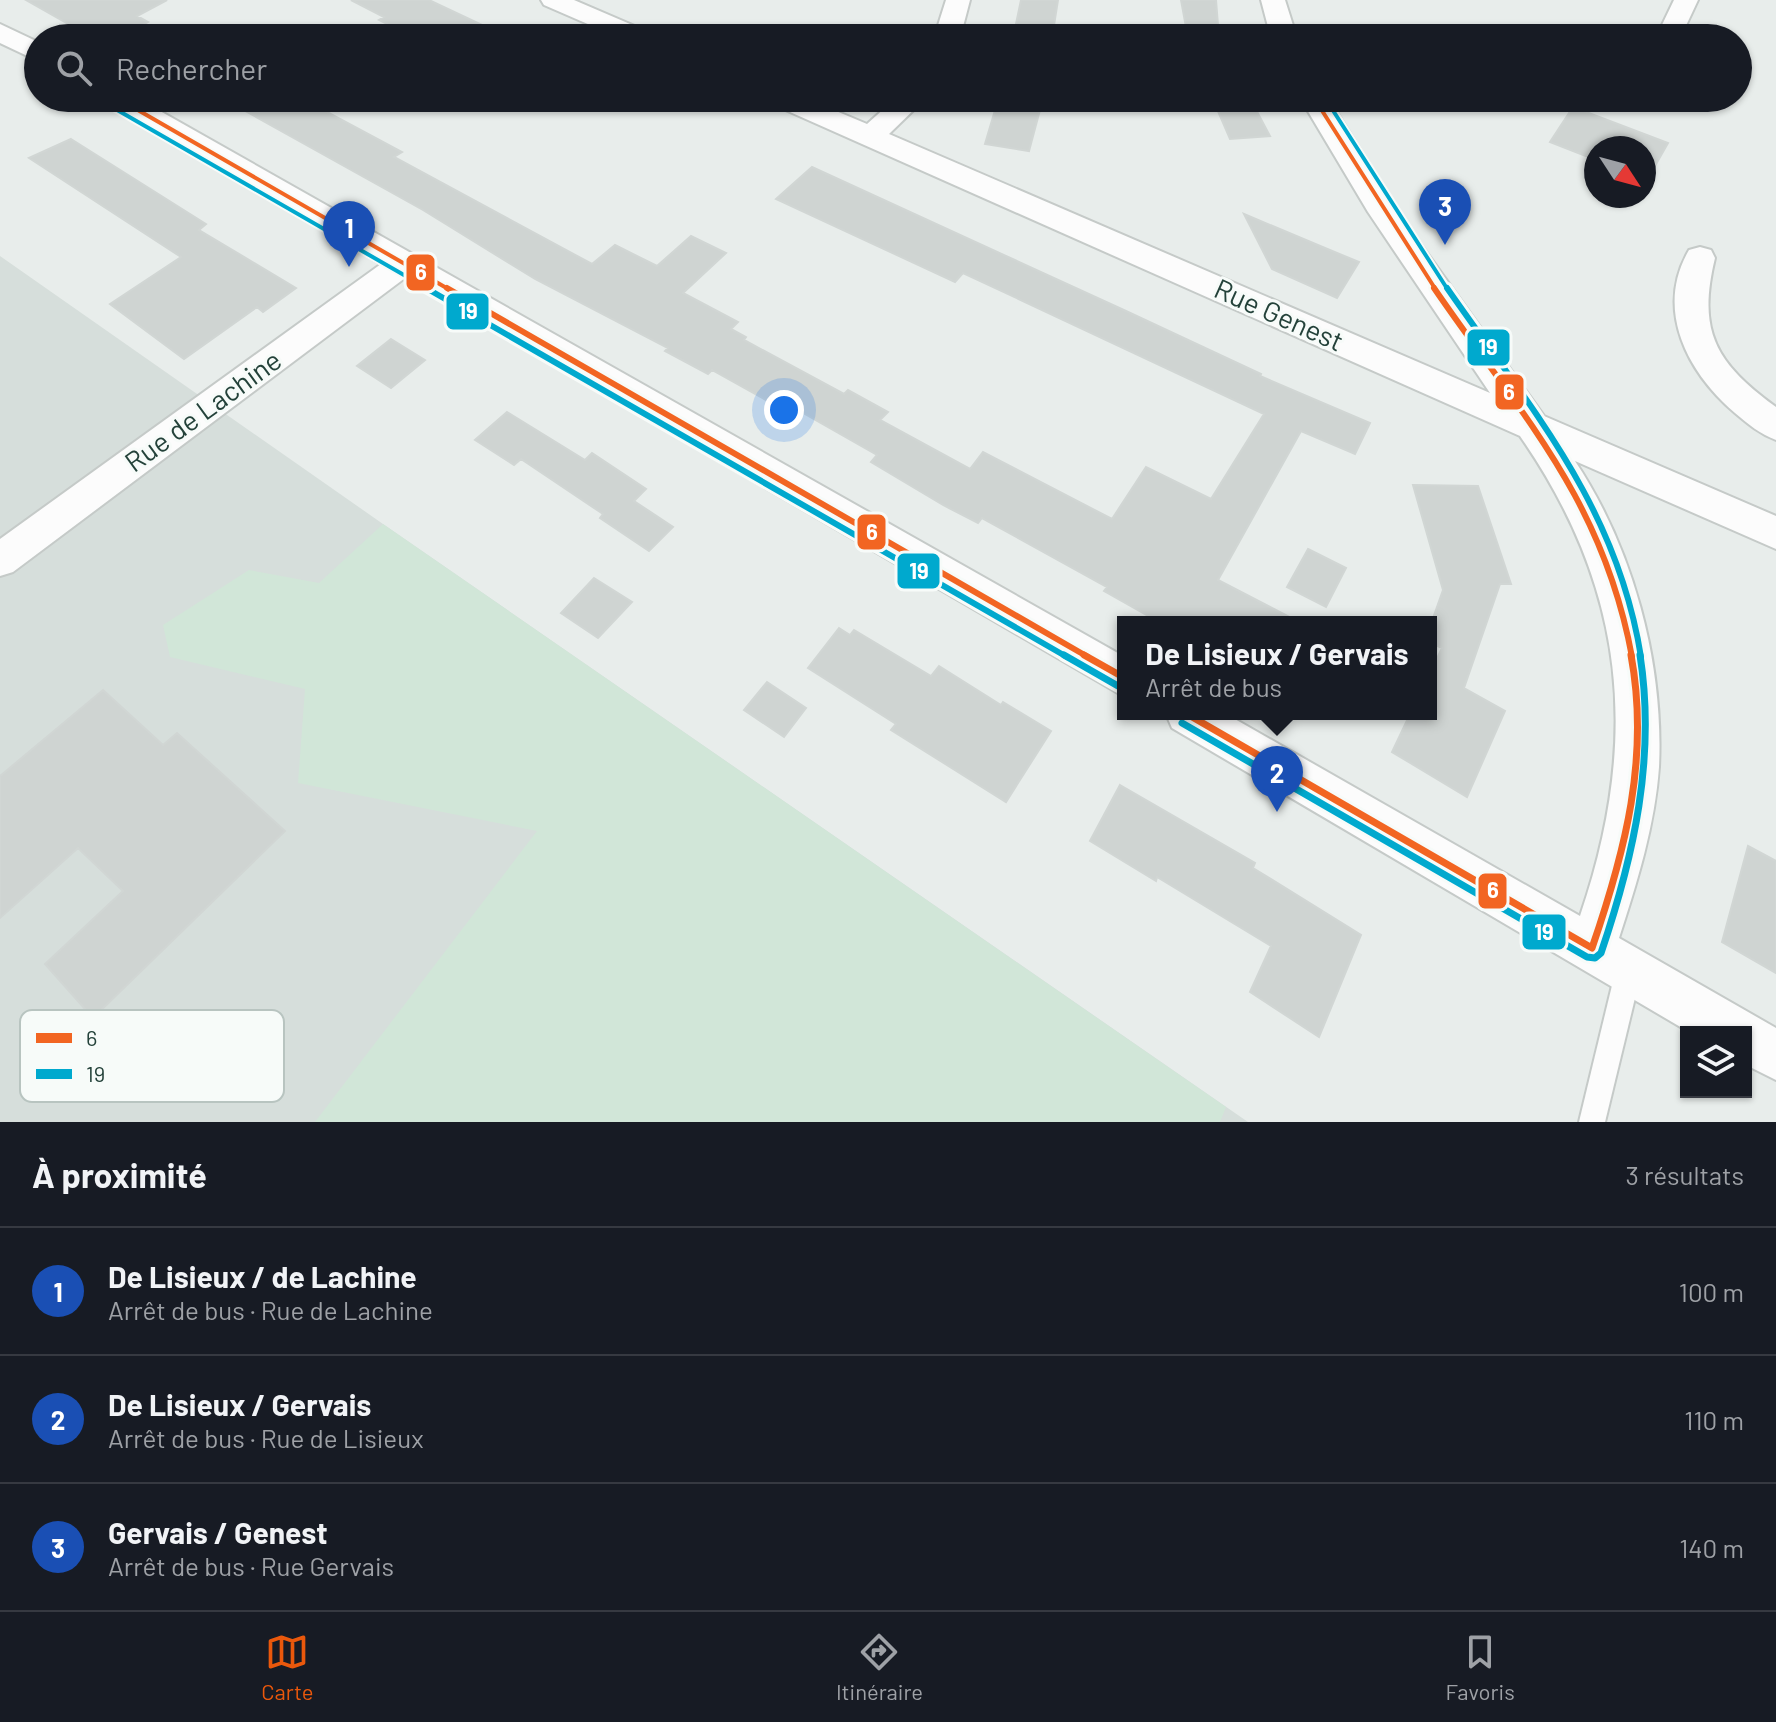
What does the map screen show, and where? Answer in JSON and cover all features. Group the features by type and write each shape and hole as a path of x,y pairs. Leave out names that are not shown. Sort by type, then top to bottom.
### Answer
{"street":[{"path":"553,0 609,24"},
{"path":"951,24 958,0"},
{"path":"1273,0 1280,24"},
{"path":"1675,24 1686,0"},
{"path":"0,32 24,45"},
{"path":"142,112 1117,674"},
{"name":"Rue Genest","path":"815,112 1776,533"},
{"path":"871,136 897,112"},
{"path":"1322,112 1384,214 1572,486 1598,539 1618,601 1632,665 1638,744 1628,818 1613,890 1611,959"},
{"path":"1700,258 1689,291 1696,341 1706,363 1730,392 1776,426"},
{"name":"Rue de Lachine","path":"0,560 406,262"},
{"path":"1197,720 1726,1026"},
{"path":"1752,1041 1776,1055"}],"lane":[{"path":"1592,1122 1611,959"}],"shaded area":[{"path":"0,256 1248,1122 0,1122"}],"green space":[{"path":"383,524 1226,1107 1220,1122 315,1122 537,831 298,783 305,689 170,657 163,625 249,570 319,583"}],"building":[{"path":"26,0 167,0 137,16 148,22 144,24 68,24"},
{"path":"351,0 429,0 480,24 387,24 379,20 384,17"},
{"path":"1021,0 1058,0 1054,24 1016,24"},
{"path":"1181,0 1216,0 1218,24 1185,24"},
{"path":"247,112 327,112 402,152 394,157 592,264 615,245 657,266 691,236 726,253 683,293 738,322 731,329 746,337 744,340 844,394 848,390 888,412 880,420 970,469 983,452 1112,519 1146,467 1211,499 1264,414 963,273 955,282 776,199 812,167 1260,376 1370,423 1355,454 1301,431 1218,580 1287,616 1148,616 1104,591 1107,587 982,518 978,523 943,505 871,462 877,455 789,405 784,410 712,370 708,374 665,351 668,348 535,279 423,210"},
{"path":"994,112 1039,112 1029,151 985,144"},
{"path":"1218,112 1257,112 1270,136 1230,139"},
{"path":"1570,112 1586,112 1650,136 1584,136 1584,155 1550,142"},
{"path":"1656,138 1668,143 1656,164"},
{"path":"71,139 206,224 199,230 296,288 263,312 257,307 184,359 110,304 181,257 29,158"},
{"path":"1244,214 1359,262 1337,298 1272,269"},
{"path":"391,339 425,360 391,388 357,366"},
{"path":"507,412 585,460 592,453 646,489 634,501 673,527 649,551 600,518 603,514 521,459 514,465 475,440"},
{"path":"1413,485 1478,486 1511,584 1500,584 1464,688 1505,711 1467,797 1392,752 1407,720 1437,720 1437,658 1442,648 1437,646 1437,616 1434,616 1443,590"},
{"path":"1308,549 1346,568 1326,607 1287,587"},
{"path":"594,578 632,602 598,638 561,613"},
{"path":"839,628 850,635 854,630 931,676 939,666 1001,705 1003,702 1051,731 1006,802 891,730 896,724 808,668"},
{"path":"767,682 806,708 784,737 744,710"},
{"path":"103,690 163,745 177,733 285,831 101,1010 86,1010 45,964 123,891 78,848 0,918 0,776"},
{"path":"1120,785 1255,863 1253,868 1361,935 1319,1037 1250,992 1271,946 1157,877 1156,881 1090,841"},
{"path":"1748,846 1776,861 1776,973 1722,942"}],"transit line":[{"name":"19","path":"121,112 1117,685"},
{"name":"6","path":"141,112 1117,674"},
{"name":"6","path":"1197,720 1592,948 1626,836 1637,766 1633,663 1618,593 1593,528 1551,452 1402,239 1322,112"},
{"name":"19","path":"1182,723 1587,957 1595,958 1601,953 1633,843 1642,788 1646,732 1644,677 1635,622 1620,567 1598,513 1574,471 1405,227 1333,112"}],"place":[{"name":"Gervais / Genest","path":"1445,245"},
{"name":"De Lisieux / de Lachine","path":"349,267"},
{"name":"De Lisieux / Gervais","path":"1277,812"}]}
